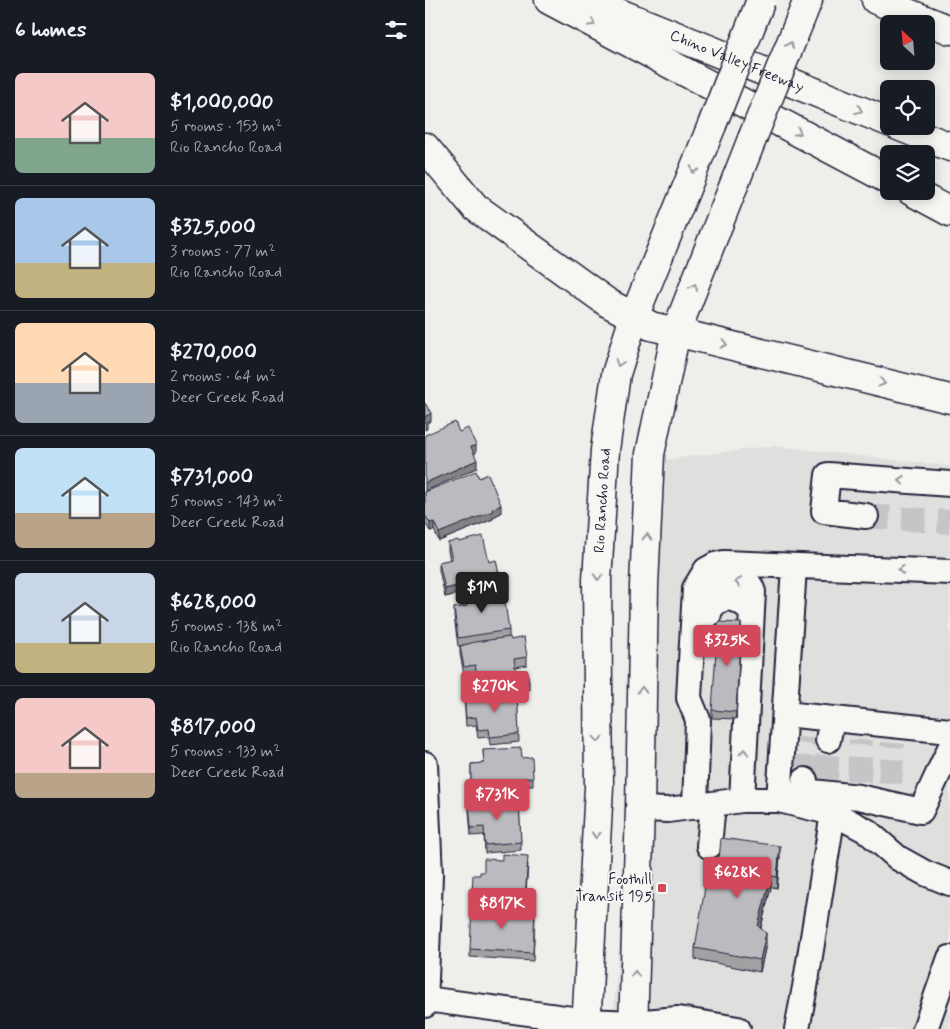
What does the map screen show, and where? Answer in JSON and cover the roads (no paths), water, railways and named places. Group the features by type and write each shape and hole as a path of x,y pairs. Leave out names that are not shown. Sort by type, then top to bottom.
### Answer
{"main road":[{"path":"549,0 880,175"},
{"name":"Chino Valley Freeway","path":"587,0 880,118"},
{"name":"Rio Rancho Road","path":"586,1025 599,787 597,580 605,450 615,374 634,317 713,125 761,0"},
{"path":"635,1027 644,586 651,454 677,332 808,0"},
{"path":"876,0 950,30"},
{"path":"920,135 950,147"},
{"path":"425,147 475,207 608,303 651,326 950,399"},
{"path":"928,200 950,212"}],"street":[{"path":"865,516 824,511 828,475 950,484"},
{"path":"699,720 689,698 695,588 706,570 724,563 950,572"},
{"path":"779,800 794,567"},
{"path":"709,846 704,806 699,720 703,699 710,595 714,587 723,580 742,580 749,584 753,592 742,800"},
{"path":"785,714 820,728 893,734 950,732"},
{"path":"640,809 668,810 742,800 779,800 823,792 859,789 889,793 921,811 950,748"},
{"path":"425,764 430,875 426,1002 586,1025 635,1027 677,1019 738,1029"},
{"path":"823,792 898,858 925,873 950,883"},
{"path":"797,1029 805,987 823,792"},
{"path":"925,1029 950,958"}],"tunnel":[{"path":"866,516 950,522"},
{"path":"805,780 810,738"},
{"path":"826,779 828,740"},
{"path":"859,781 861,740"},
{"path":"890,783 893,743"}],"place":[{"name":"Foothill Transit 195","path":"662,888"}]}
